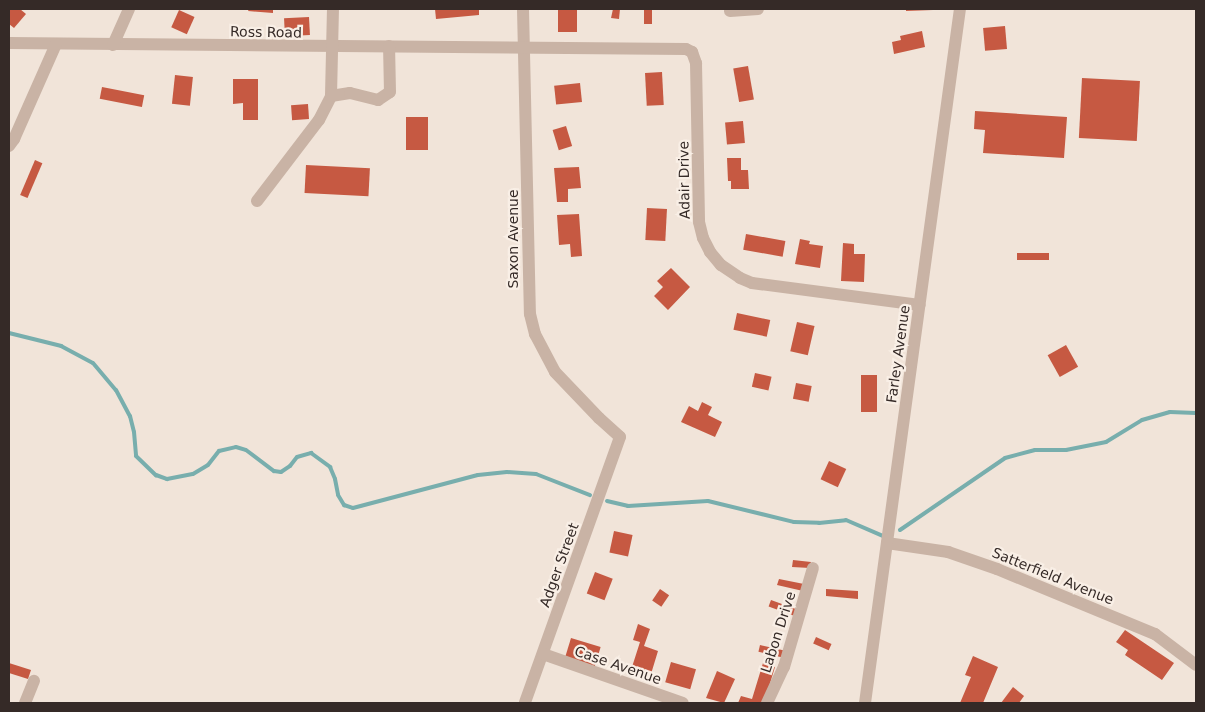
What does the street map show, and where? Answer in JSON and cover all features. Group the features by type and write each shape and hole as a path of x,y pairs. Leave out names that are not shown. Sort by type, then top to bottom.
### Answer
{"street":[{"path":"113,45 129,9"},
{"path":"257,201 319,120 331,96 334,9"},
{"name":"Saxon Avenue","path":"523,9 530,314 535,334 555,372 593,412 620,436"},
{"path":"730,11 758,9"},
{"name":"Farley Avenue","path":"865,703 960,9"},
{"name":"Ross Road","path":"9,43 524,47"},
{"path":"9,146 14,139 56,44"},
{"path":"331,96 350,93 378,100 390,92 389,46"},
{"name":"Adair Drive","path":"524,47 686,49 692,52 696,63 699,222 703,238 710,252 721,265 740,278 752,283 920,305"},
{"name":"Adger Street","path":"525,703 620,436"},
{"name":"Satterfield Avenue","path":"887,543 948,552 997,568 1146,630 1196,665"},
{"name":"Labon Drive","path":"767,703 784,667 813,568"},
{"name":"Case Avenue","path":"543,654 683,703"},
{"path":"24,703 34,681"}],"building":[{"path":"9,9 20,9 26,14 14,28 9,24"},
{"path":"249,9 273,9 273,13 248,11"},
{"path":"435,9 479,9 479,15 436,19"},
{"path":"558,9 577,9 577,32 558,32"},
{"path":"613,9 620,9 619,19 611,18"},
{"path":"644,9 652,9 652,24 644,24"},
{"path":"906,9 933,9 933,10 906,11"},
{"path":"179,10 195,17 187,34 171,27"},
{"path":"309,17 310,35 285,36 284,18"},
{"path":"1005,26 1007,49 985,51 983,28"},
{"path":"922,31 925,47 894,54 892,42 901,40 900,36"},
{"path":"748,66 754,99 739,102 733,69"},
{"path":"662,72 664,105 647,106 645,73"},
{"path":"175,75 193,77 190,106 172,104"},
{"path":"1082,78 1140,81 1137,141 1079,138"},
{"path":"233,79 258,79 258,120 243,120 243,103 233,104"},
{"path":"580,83 582,102 556,105 554,86"},
{"path":"102,87 144,95 142,107 100,99"},
{"path":"308,104 309,119 292,120 291,105"},
{"path":"975,111 1067,117 1064,158 983,153 985,130 974,129"},
{"path":"406,117 428,117 428,150 406,150"},
{"path":"743,121 745,143 727,144 725,123"},
{"path":"566,126 572,146 559,150 553,130"},
{"path":"727,158 741,158 741,170 748,170 749,189 731,189 731,181 728,181"},
{"path":"35,160 42,163 28,198 20,195"},
{"path":"306,165 370,168 368,196 305,193"},
{"path":"579,167 581,188 568,189 568,202 557,202 554,168"},
{"path":"647,208 667,209 665,241 645,240"},
{"path":"579,214 582,256 571,257 570,244 559,245 557,215"},
{"path":"746,234 785,241 783,257 743,250"},
{"path":"800,239 810,241 809,244 823,246 820,268 795,264"},
{"path":"843,243 854,244 854,254 865,254 864,282 841,281"},
{"path":"1017,253 1049,253 1049,260 1017,260"},
{"path":"671,268 690,287 668,310 654,296 663,287 657,281"},
{"path":"737,313 770,320 767,337 733,330"},
{"path":"797,322 815,326 808,355 790,351"},
{"path":"1066,345 1078,367 1060,377 1048,355"},
{"path":"755,373 772,377 768,390 752,387"},
{"path":"861,375 877,375 877,412 861,412"},
{"path":"796,383 812,386 809,402 793,399"},
{"path":"702,402 712,407 708,415 722,422 715,437 681,422 689,406 698,411"},
{"path":"829,461 846,469 838,487 821,479"},
{"path":"614,531 633,535 628,556 609,553"},
{"path":"793,560 811,562 810,568 792,567"},
{"path":"595,572 613,579 604,600 587,593"},
{"path":"779,579 804,584 803,591 777,585"},
{"path":"660,589 669,595 661,607 652,601"},
{"path":"826,589 858,591 858,599 826,596"},
{"path":"771,600 796,609 794,616 769,607"},
{"path":"638,624 650,629 644,646 658,651 651,674 632,667 640,642 633,640"},
{"path":"1125,630 1174,663 1162,680 1125,655 1128,650 1116,642"},
{"path":"816,637 832,644 829,650 813,643"},
{"path":"571,638 601,647 595,666 565,657"},
{"path":"760,645 785,651 784,658 758,652"},
{"path":"973,656 998,667 983,703 960,703 971,677 965,675"},
{"path":"671,662 696,669 690,689 665,682"},
{"path":"9,663 31,670 28,679 9,673"},
{"path":"763,663 775,667 764,703 738,703 741,696 752,699"},
{"path":"717,671 735,679 724,703 706,698"},
{"path":"1013,687 1024,696 1019,703 1001,703"}],"waterway":[{"path":"9,333 61,346 93,363 116,390 130,416 134,432 136,456 156,475 167,479 193,474 208,465 219,451 236,447 246,450 274,471 281,472 290,466 297,457 311,453 330,467 335,479 338,495 344,505 353,508 478,475 507,472 536,474 590,495"},
{"path":"900,530 1005,458 1035,450 1066,450 1106,442 1142,420 1170,412 1196,413"},
{"path":"607,501 628,506 708,501 794,522 819,523 846,520 883,536"}]}
